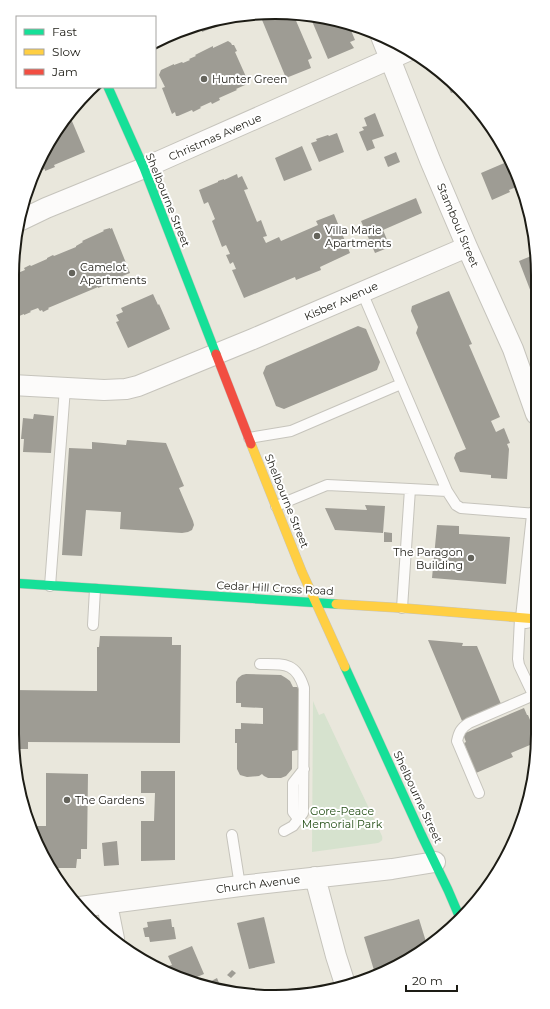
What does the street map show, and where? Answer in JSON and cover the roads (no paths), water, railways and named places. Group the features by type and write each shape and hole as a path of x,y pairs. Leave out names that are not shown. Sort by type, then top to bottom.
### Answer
{"main road":[{"name":"Shelbourne Street","path":"108,88 144,168 292,547 458,913"},
{"name":"Cedar Hill Cross Road","path":"19,584 316,602 528,618"}],"street":[{"name":"Stamboul Street","path":"384,43 430,160 513,349 531,400"},
{"name":"Christmas Avenue","path":"26,218 144,168 403,53"},
{"name":"Kisber Avenue","path":"19,385 104,390 126,389 146,383 253,340 467,247"},
{"path":"528,618 531,583"},
{"name":"Church Avenue","path":"86,906 240,886 392,869 435,862"},
{"path":"315,877 344,980"},
{"path":"107,904 112,932"}],"lane":[{"path":"362,292 447,491 456,505 461,508 531,514"},
{"path":"249,438 290,431 401,384"},
{"path":"50,586 65,388"},
{"path":"276,506 327,485 447,491"},
{"path":"402,608 410,489"},
{"path":"93,625 95,589"},
{"path":"528,618 518,659 519,665 531,690"},
{"path":"260,664 283,664 292,668 298,673 304,688 303,813 293,826 284,831"},
{"path":"479,793 457,741 458,733 469,723 531,700"},
{"path":"232,835 240,886"}],"place":[{"name":"Hunter Green","path":"204,79"},
{"name":"Villa Marie Apartments","path":"317,236"},
{"name":"Camelot Apartments","path":"72,273"},
{"name":"The Paragon Building","path":"471,558"},
{"name":"The Gardens","path":"67,800"}],"park label":[{"name":"Gore-Peace Memorial Park","path":"342,817"}]}
